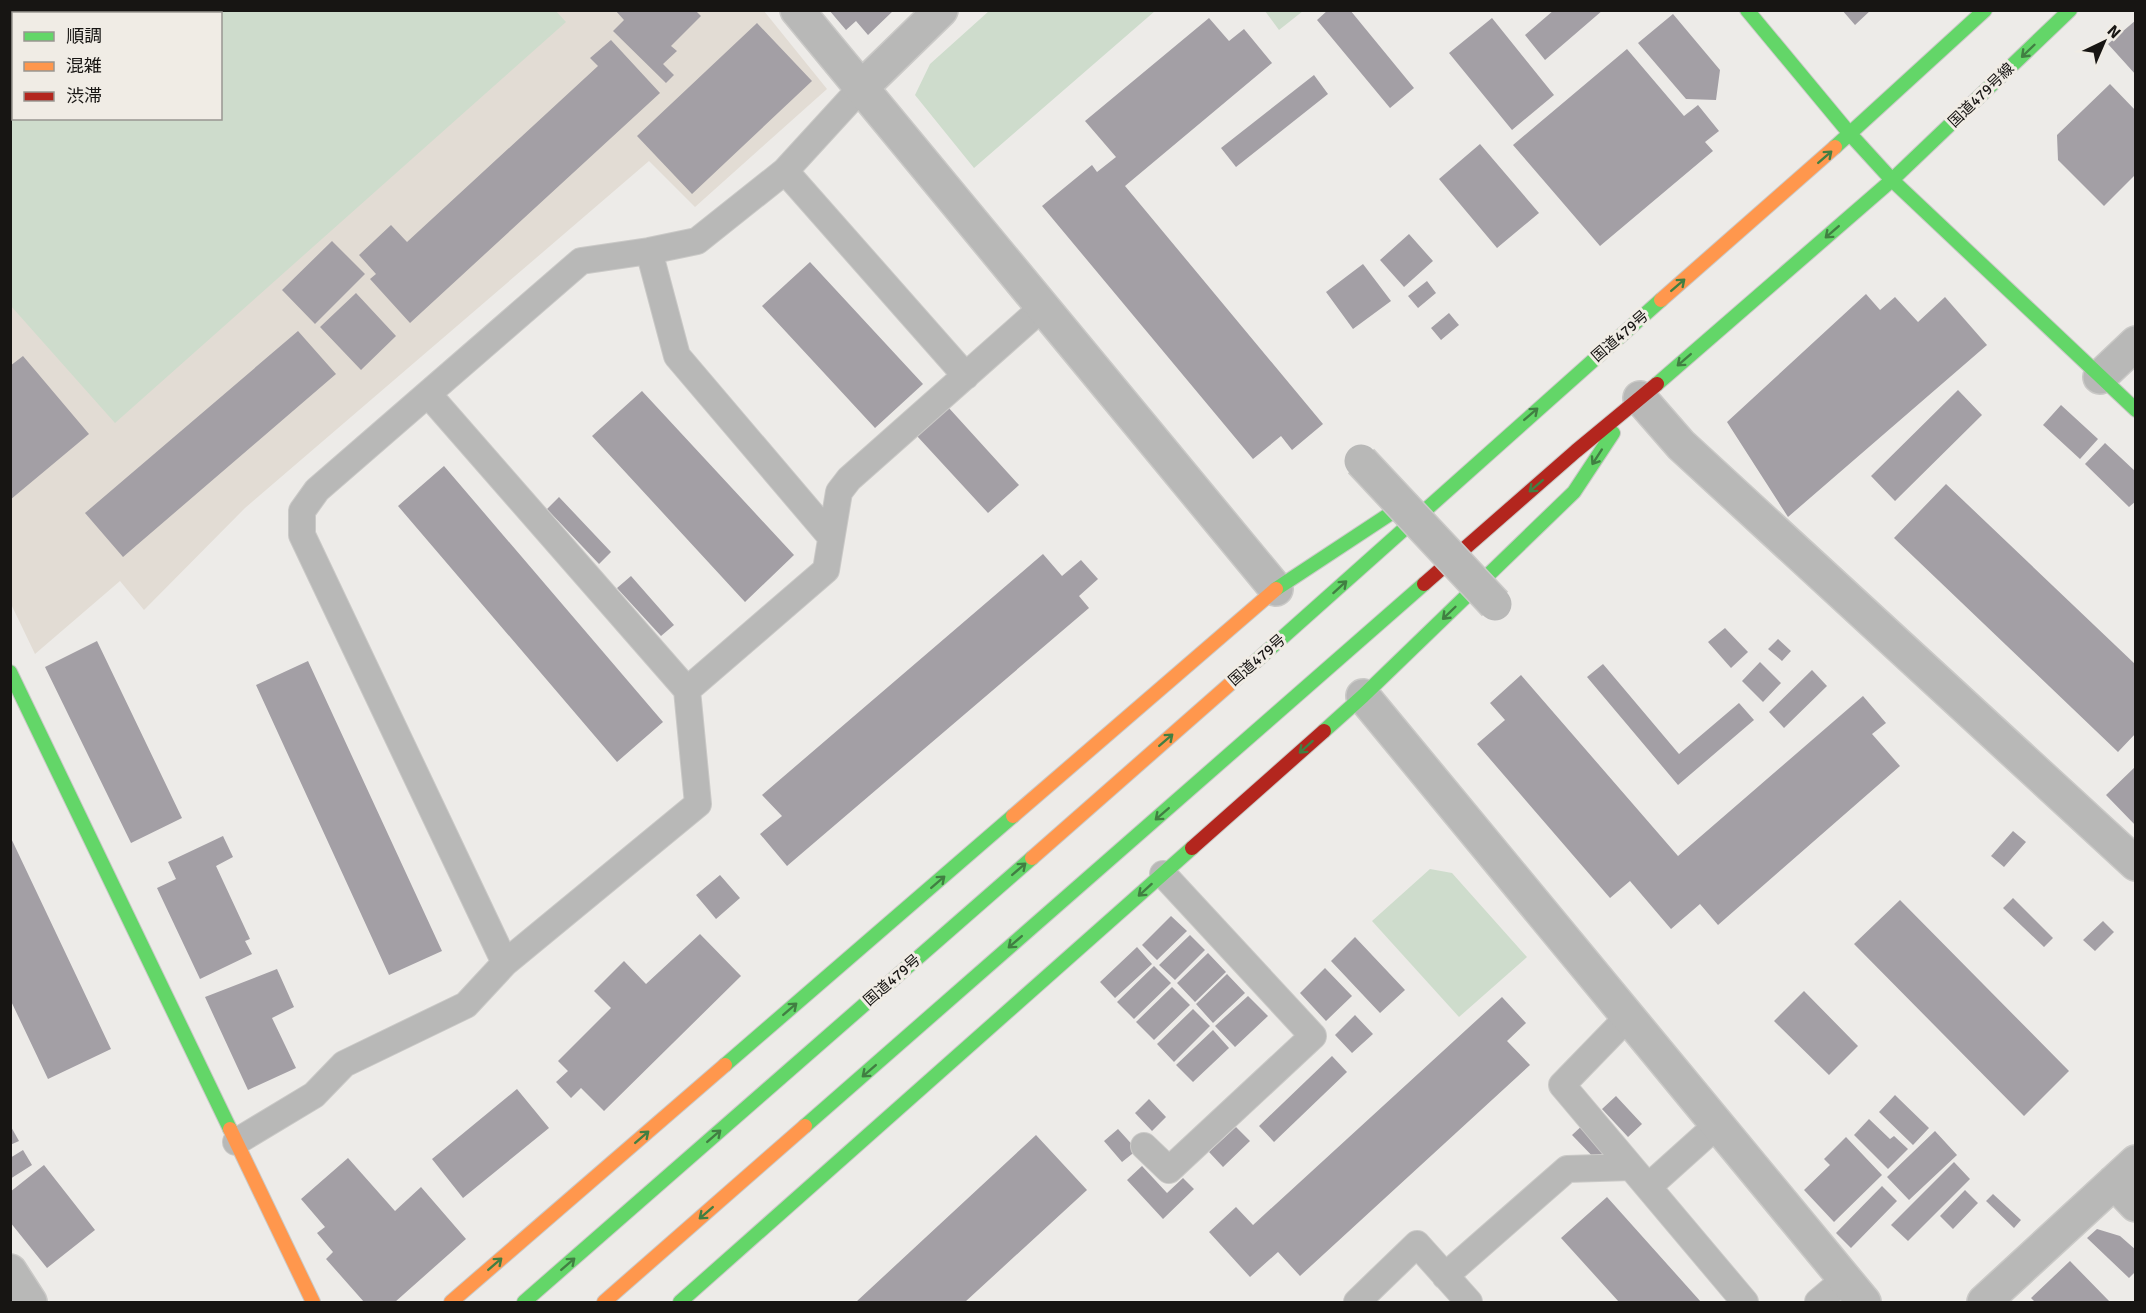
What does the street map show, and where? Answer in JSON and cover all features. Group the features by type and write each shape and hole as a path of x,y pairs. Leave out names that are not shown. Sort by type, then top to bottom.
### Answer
{"main road":[{"path":"1747,10 1850,134 1892,180 2136,410"},
{"name":"国道479号","path":"524,1302 1296,626 1501,441 1850,134 1985,10"},
{"name":"国道479号線","path":"1892,180 2070,10"},
{"path":"604,1302 1576,451 1635,403 1892,180"},
{"path":"680,1302 1363,696 1574,492 1635,403"},
{"path":"451,1302 1276,589 1501,441"},
{"path":"10,672 313,1302"}],"street":[{"path":"796,10 1276,589"},
{"path":"861,88 941,10"},
{"path":"2100,377 2136,343"},
{"path":"1635,403 2136,864"},
{"path":"1361,461 1495,604"},
{"path":"1363,696 1854,1291"},
{"path":"1984,1302 2128,1183"},
{"path":"10,1270 30,1302"}],"lane":[{"path":"505,963 302,535 302,511 317,490 581,261 697,241 784,171 861,88"},
{"path":"784,171 966,376"},
{"path":"649,251 677,356 831,537"},
{"path":"687,690 826,570 838,492 849,479 1043,307"},
{"path":"236,1142 314,1095 344,1064 466,1005 505,963 698,804 687,690 428,394"},
{"path":"1144,1146 1169,1170 1312,1036 1163,874"},
{"path":"1628,1017 1562,1085 1745,1302"},
{"path":"1648,1187 1717,1125"},
{"path":"1445,1276 1567,1169 1631,1167"},
{"path":"1357,1302 1417,1244 1469,1302"},
{"path":"1818,1302 1854,1291"}],"shaded area":[{"path":"11,11 764,11 827,89 695,207 649,161 245,508 144,610 120,581 35,654 11,604"}],"green space":[{"path":"555,10 566,22 115,423 11,306 11,11"},
{"path":"989,11 1155,11 974,168 915,95 930,64"},
{"path":"1265,11 1303,11 1279,30"},
{"path":"1430,869 1452,873 1527,957 1459,1017 1372,921"}],"building":[{"path":"615,10 695,10 701,16 671,46 677,51 663,64 674,75 666,83 613,31 624,20"},
{"path":"829,10 894,10 868,35 856,21 846,30"},
{"path":"1328,10 1350,10 1414,88 1390,108 1317,20"},
{"path":"1554,10 1603,10 1545,60 1525,35"},
{"path":"1842,10 1871,10 1855,25"},
{"path":"1673,14 1720,70 1716,100 1686,99 1638,43"},
{"path":"1209,18 1229,41 1244,29 1272,63 1125,186 1323,424 1292,450 1281,436 1253,459 1042,206 1092,165 1097,172 1116,157 1085,121"},
{"path":"1492,18 1554,95 1512,130 1449,53"},
{"path":"2136,20 2136,75 2108,44"},
{"path":"757,23 812,81 692,194 637,136"},
{"path":"611,40 660,93 410,323 370,279 376,274 359,255 391,225 407,242 598,66 590,58"},
{"path":"1627,49 1684,116 1698,105 1719,131 1705,142 1713,151 1600,246 1513,145"},
{"path":"1314,75 1328,94 1236,167 1221,148"},
{"path":"2110,84 2136,111 2136,174 2104,206 2058,160 2057,135"},
{"path":"1480,144 1539,213 1497,248 1439,179"},
{"path":"1409,234 1433,261 1404,287 1380,260"},
{"path":"332,241 365,274 315,324 282,290"},
{"path":"810,262 923,384 875,428 762,306"},
{"path":"1363,264 1391,301 1353,329 1326,292"},
{"path":"1427,281 1436,293 1418,308 1408,296"},
{"path":"356,293 396,336 361,370 320,327"},
{"path":"1866,294 1880,310 1895,297 1918,322 1945,297 1987,345 1788,517 1727,422"},
{"path":"1449,313 1459,325 1441,340 1431,328"},
{"path":"298,331 336,374 123,557 85,513"},
{"path":"23,356 89,434 10,500 10,366"},
{"path":"1958,390 1982,415 1895,501 1871,476"},
{"path":"642,391 794,555 745,602 592,436"},
{"path":"2061,405 2098,439 2080,459 2043,425"},
{"path":"948,407 1019,485 988,513 917,436"},
{"path":"2105,443 2136,472 2136,501 2129,507 2085,464"},
{"path":"444,466 663,722 617,762 398,506"},
{"path":"1946,484 2136,665 2136,733 2118,752 1894,538"},
{"path":"559,497 611,552 599,564 547,509"},
{"path":"1043,554 1062,576 1081,560 1098,579 1079,596 1089,608 787,866 760,834 782,816 762,795"},
{"path":"631,576 674,625 661,636 617,588"},
{"path":"1725,628 1748,652 1731,668 1708,642"},
{"path":"1778,639 1791,651 1782,661 1768,649"},
{"path":"97,641 182,818 131,843 45,667"},
{"path":"308,661 442,951 389,975 256,685"},
{"path":"1760,662 1781,683 1763,702 1742,681"},
{"path":"1603,664 1679,754 1739,703 1754,720 1678,785 1587,677"},
{"path":"1812,670 1827,686 1784,728 1769,712"},
{"path":"1521,675 1678,856 1863,696 1886,723 1872,734 1900,766 1718,925 1700,904 1671,929 1630,881 1610,898 1477,744 1505,720 1490,703"},
{"path":"2136,766 2136,826 2106,795"},
{"path":"2013,831 2026,842 2004,867 1991,856"},
{"path":"10,836 111,1049 48,1079 10,999"},
{"path":"223,836 233,857 216,866 250,939 245,941 252,954 200,979 157,888 176,879 168,862"},
{"path":"720,875 740,898 716,919 696,895"},
{"path":"2013,898 2053,938 2044,947 2003,908"},
{"path":"1900,900 2069,1071 2024,1116 1854,944"},
{"path":"1171,916 1187,931 1157,960 1142,945"},
{"path":"2103,921 2114,932 2095,951 2083,940"},
{"path":"700,934 741,976 604,1111 581,1088 571,1098 556,1082 568,1071 558,1061 611,1008 594,991 624,961 646,984"},
{"path":"1190,935 1205,950 1175,980 1159,965"},
{"path":"1355,937 1405,990 1380,1013 1331,961"},
{"path":"1137,947 1152,964 1115,998 1100,982"},
{"path":"1208,953 1226,972 1195,1002 1177,983"},
{"path":"1154,966 1171,983 1134,1019 1117,1002"},
{"path":"1325,968 1352,996 1326,1021 1300,993"},
{"path":"277,969 294,1007 272,1018 296,1068 248,1090 205,997"},
{"path":"1227,974 1245,993 1213,1023 1196,1004"},
{"path":"1172,987 1190,1005 1154,1040 1136,1022"},
{"path":"1804,991 1858,1046 1829,1075 1774,1021"},
{"path":"1248,996 1268,1016 1235,1047 1215,1026"},
{"path":"1502,997 1526,1023 1507,1041 1530,1065 1300,1276 1278,1252 1250,1277 1209,1232 1236,1207 1253,1225"},
{"path":"1193,1009 1210,1026 1174,1062 1157,1044"},
{"path":"1355,1015 1373,1034 1352,1053 1335,1035"},
{"path":"1213,1030 1229,1048 1193,1082 1176,1065"},
{"path":"1332,1056 1347,1072 1274,1142 1259,1126"},
{"path":"517,1089 549,1128 463,1198 432,1159"},
{"path":"1895,1095 1929,1128 1913,1145 1879,1112"},
{"path":"1616,1096 1642,1124 1628,1137 1602,1109"},
{"path":"1149,1099 1166,1117 1152,1131 1135,1113"},
{"path":"1869,1119 1890,1139 1894,1136 1908,1149 1888,1169 1854,1135"},
{"path":"1585,1123 1611,1150 1599,1163 1572,1135"},
{"path":"10,1125 19,1141 10,1145"},
{"path":"1236,1127 1250,1141 1223,1167 1209,1152"},
{"path":"1118,1129 1137,1150 1122,1162 1104,1141"},
{"path":"1935,1131 1957,1155 1909,1200 1887,1177"},
{"path":"1036,1135 1087,1190 965,1302 856,1302"},
{"path":"1846,1137 1882,1175 1834,1222 1804,1190 1830,1165 1824,1159"},
{"path":"23,1150 32,1165 10,1179 10,1158"},
{"path":"348,1158 395,1211 421,1187 466,1239 395,1302 364,1302 326,1259 333,1252 317,1233 325,1227 301,1199"},
{"path":"1954,1162 1970,1179 1908,1241 1891,1225"},
{"path":"44,1165 95,1230 47,1268 10,1222 10,1192"},
{"path":"1142,1166 1167,1193 1183,1178 1194,1189 1163,1219 1127,1180"},
{"path":"1882,1186 1897,1201 1851,1248 1836,1233"},
{"path":"1965,1190 1978,1203 1953,1229 1940,1216"},
{"path":"1993,1194 2021,1220 2014,1228 1986,1201"},
{"path":"1607,1197 1701,1302 1619,1302 1561,1238"},
{"path":"2097,1229 2120,1236 2136,1250 2136,1271 2129,1278 2087,1238"},
{"path":"2070,1261 2110,1302 2035,1302 2031,1298"}],"traffic: fast":[{"path":"1747,10 1850,134 1892,180 2136,410"},
{"path":"1835,147 1985,10"},
{"path":"1657,384 1892,180 2070,10"},
{"path":"1255,662 1661,300"},
{"path":"1324,731 1574,492 1613,433"},
{"path":"1276,589 1411,500"},
{"path":"805,1126 1424,584"},
{"path":"10,672 230,1129"},
{"path":"725,1065 1013,816"},
{"path":"680,1302 1192,848"},
{"path":"524,1302 1032,858"}],"traffic: slow":[{"path":"1661,300 1835,147"},
{"path":"1013,816 1276,589"},
{"path":"1032,858 1255,662"},
{"path":"451,1302 725,1065"},
{"path":"604,1302 805,1126"},
{"path":"230,1129 313,1302"}],"traffic: jam":[{"path":"1424,584 1576,451 1657,384"},
{"path":"1192,848 1324,731"}]}
